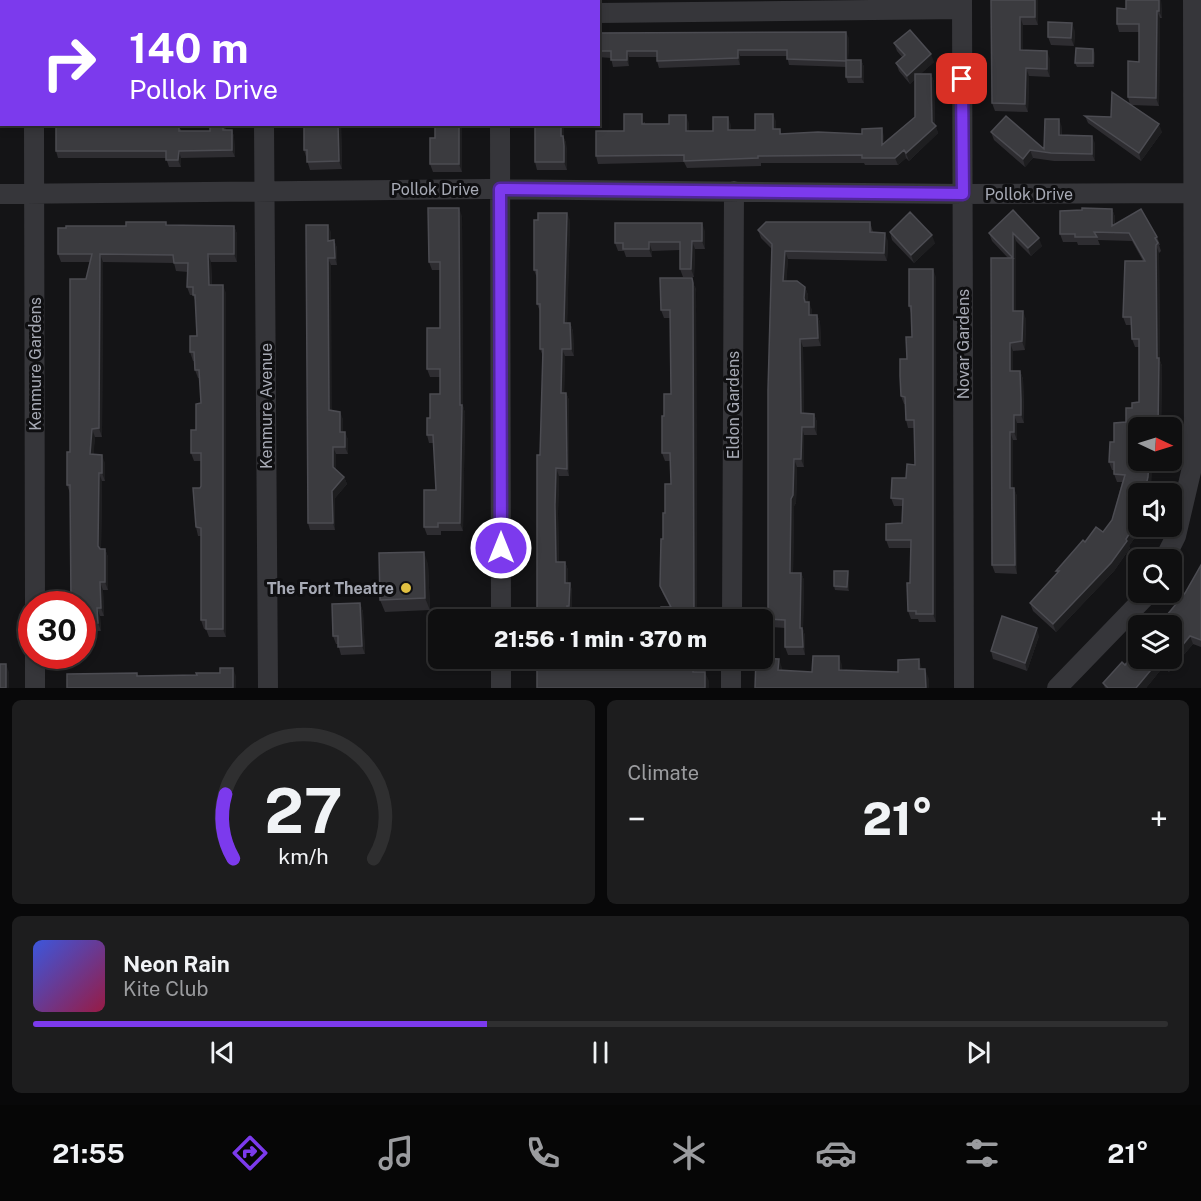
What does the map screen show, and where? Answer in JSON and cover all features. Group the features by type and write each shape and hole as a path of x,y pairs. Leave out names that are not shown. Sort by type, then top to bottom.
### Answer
{"street":[{"path":"1170,549 1176,536 1194,459 1192,0"},
{"path":"600,13 962,5"},
{"name":"Novar Gardens","path":"962,5 964,688"},
{"name":"Kenmure Gardens","path":"34,126 35,591"},
{"name":"Kenmure Avenue","path":"264,126 268,688"},
{"path":"500,126 501,609"},
{"name":"Pollok Drive","path":"0,194 500,189 963,194 1194,193"},
{"name":"Eldon Gardens","path":"732,609 734,191"},
{"path":"1057,688 1139,603"},
{"path":"35,669 35,688"},
{"path":"501,669 501,688"},
{"path":"731,669 731,688"}],"building":[{"path":"991,0 1035,0 1035,17 1020,17 1020,50 1047,51 1047,69 1026,68 1025,104 992,103"},
{"path":"1126,0 1159,0 1156,98 1128,97 1128,61 1139,62 1139,24 1117,24 1117,8 1126,9"},
{"path":"1048,22 1072,23 1071,38 1048,37"},
{"path":"910,30 931,54 907,76 896,63 905,55 894,43"},
{"path":"846,32 846,60 861,60 861,77 846,77 846,61 787,59 787,50 738,50 738,58 657,61 657,51 627,51 627,60 611,60 611,51 600,51 600,33"},
{"path":"1076,48 1093,49 1093,63 1075,63"},
{"path":"915,74 931,74 932,122 936,126 906,153 904,150 895,158 862,158 862,155 758,156 758,158 684,161 684,155 596,156 596,131 624,131 624,114 642,114 642,124 669,124 669,115 686,115 686,131 713,131 713,117 728,117 728,130 755,130 755,114 773,114 773,129 780,129 780,134 818,132 862,134 862,129 882,128 882,145 915,117"},
{"path":"1112,92 1159,124 1139,153 1085,116 1111,117"},
{"path":"1006,116 1044,149 1045,119 1059,119 1059,135 1092,136 1092,154 1030,150 1023,159 991,132"},
{"path":"56,126 179,126 179,131 210,131 210,126 223,126 223,130 232,130 232,150 179,151 178,160 166,160 166,151 56,151"},
{"path":"304,126 338,126 339,161 307,162 307,150 304,150"},
{"path":"435,126 459,126 459,164 430,164 430,138 435,138"},
{"path":"535,126 561,126 564,162 535,162"},
{"path":"428,208 459,208 460,405 462,405 460,523 438,523 438,527 424,527 424,490 436,490 433,435 427,435 427,418 430,418 430,394 440,394 440,369 427,369 427,328 440,328 440,262 429,262"},
{"path":"1082,208 1112,209 1112,226 1141,209 1157,237 1155,238 1158,243 1156,245 1158,417 1128,417 1128,471 1148,471 1147,483 1128,483 1127,541 1111,563 1053,624 1030,603 1083,540 1085,542 1096,527 1103,532 1112,520 1125,475 1114,474 1114,462 1109,462 1110,442 1114,442 1114,423 1126,422 1126,408 1132,408 1132,403 1139,402 1139,339 1132,339 1131,317 1123,317 1125,261 1145,261 1129,233 1094,232 1097,237 1060,234 1060,211 1082,210"},
{"path":"1013,210 1039,238 1028,248 1013,233 1013,258 989,233"},
{"path":"910,212 932,235 911,255 890,232"},
{"path":"538,213 567,213 564,323 570,323 571,349 562,349 561,393 566,393 567,469 556,468 555,505 556,562 565,562 565,583 570,583 567,609 537,609 537,455 540,455 543,349 540,349 537,270 534,270 534,220 538,220"},
{"path":"126,222 166,222 166,225 234,226 234,254 208,254 209,285 223,285 223,629 206,629 206,620 201,620 201,528 196,527 193,488 201,486 201,453 191,453 191,430 196,430 196,404 201,403 199,370 195,370 194,352 190,352 190,336 197,336 195,295 193,295 193,287 187,287 188,263 174,263 173,255 100,254 99,428 92,429 90,454 102,455 102,473 99,473 98,546 100,549 105,549 105,582 100,582 101,608 97,608 98,623 96,623 96,591 71,591 70,485 67,485 67,452 70,452 70,279 86,279 92,254 58,254 58,228 126,226"},
{"path":"766,222 870,222 870,232 885,233 884,253 785,251 783,281 797,281 805,287 804,298 805,302 809,302 809,315 817,315 818,338 800,339 801,413 814,414 814,427 802,427 801,459 794,459 791,499 790,573 801,573 800,628 802,628 803,647 785,647 785,620 773,619 773,609 768,609 768,390 772,244 758,230"},
{"path":"615,223 702,223 702,241 692,241 691,269 680,269 680,242 649,242 649,249 623,249 623,243 615,243"},
{"path":"306,225 328,225 328,241 334,240 335,258 328,258 329,410 340,412 340,432 345,432 345,447 333,447 333,467 344,477 332,491 333,523 308,523"},
{"path":"991,258 1013,258 1013,311 1023,311 1022,341 1010,343 1010,371 1020,371 1021,399 1021,415 1014,415 1014,432 1010,432 1010,488 1014,488 1015,565 992,565"},
{"path":"909,269 933,269 933,614 916,614 916,611 908,611 907,583 910,583 911,540 886,540 886,524 902,523 903,499 891,498 892,478 906,478 907,464 915,465 914,420 906,420 905,397 901,396 900,376 900,359 907,359 906,337 912,337"},
{"path":"660,278 692,278 694,609 661,609 661,607 671,607 660,586 665,484 671,484 670,453 662,453 662,416 664,416 664,394 671,394 670,310 661,310"},
{"name":"The Fort Theatre","path":"424,552 425,598 380,600 379,553"},
{"path":"1201,565 1201,640 1190,636 1182,646 1182,615 1167,615 1177,603 1182,603 1182,597"},
{"path":"834,571 848,571 847,587 834,586"},
{"path":"360,603 362,646 338,647 338,636 333,636 332,604"},
{"path":"1002,616 1037,628 1025,663 991,651"},
{"path":"813,656 839,656 839,670 898,672 898,660 919,659 919,669 925,669 926,688 755,688 756,669 773,669 773,659 779,659 778,670 812,672"},
{"path":"1128,661 1128,669 1152,669 1136,688 1108,688 1103,683 1122,662 1125,665"},
{"path":"0,664 6,664 6,688 0,688"},
{"path":"220,668 233,668 233,688 67,688 67,674 197,675 196,673 220,673"},
{"path":"537,669 693,669 693,672 705,672 705,688 537,688"}],"place":[{"name":"The Fort Theatre","path":"406,588"}],"route":[{"path":"501,548 500,189 963,194 962,79"}]}
